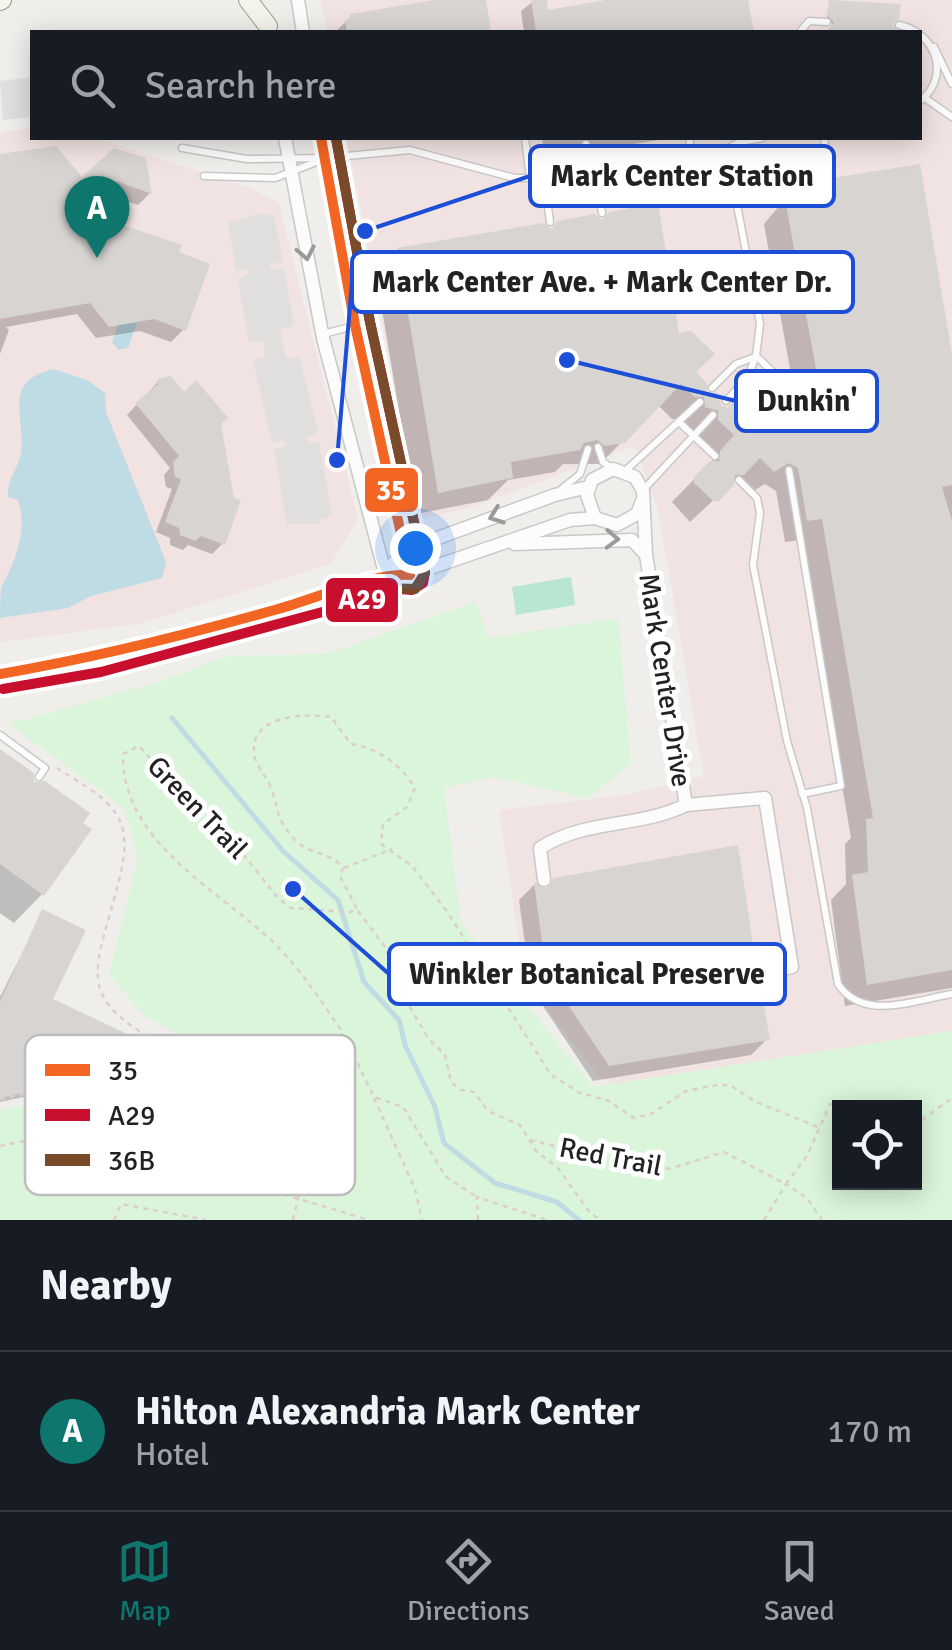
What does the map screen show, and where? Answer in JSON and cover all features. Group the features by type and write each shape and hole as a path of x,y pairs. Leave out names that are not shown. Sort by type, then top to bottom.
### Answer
{"main road":[{"path":"248,0 268,29"}],"street":[{"path":"263,0 268,29"},
{"path":"298,0 304,30"},
{"path":"285,140 322,334 385,574"},
{"path":"321,140 356,326 410,575"},
{"path":"619,470 643,495 638,514 625,524 609,525 595,518 587,504 588,488 598,474 619,470"},
{"path":"405,550 555,495 588,488"},
{"name":"Mark Center Drive","path":"643,495 646,555 686,805"},
{"name":"Mark Center Drive","path":"0,674 97,657 246,618 348,590 385,574 410,575 570,520 595,518"},
{"name":"Mark Center Drive","path":"502,544 612,538 632,540 646,555"},
{"name":"Mark Center Drive","path":"385,574 405,550"},
{"name":"Mark Center Drive","path":"544,880 540,848 566,831 665,816 686,805 764,798 792,967 758,974"}],"lane":[{"path":"802,30 809,21 827,22"},
{"path":"899,25 919,30"},
{"path":"922,34 933,46 952,84"},
{"path":"933,46 937,74 922,100 952,117"},
{"path":"525,140 530,178"},
{"path":"689,155 690,140"},
{"path":"182,148 289,165 410,150 449,157 480,170 544,178 689,155 707,159 751,140"},
{"path":"824,140 828,171"},
{"path":"586,144 602,213"},
{"path":"204,176 275,178 289,165 324,158"},
{"path":"707,159 736,200 760,324 756,356 747,378 726,401"},
{"path":"544,178 550,222"},
{"path":"322,334 356,326"},
{"path":"756,356 783,382 820,387"},
{"path":"712,388 736,364 756,356"},
{"path":"598,447 603,462 619,470 700,402"},
{"path":"643,495 712,415"},
{"path":"679,422 715,456"},
{"path":"555,495 580,474 588,449"},
{"path":"789,470 840,786 802,794"},
{"path":"739,480 757,498 760,513 753,565 838,984 846,996 874,1007 952,994"},
{"path":"0,735 45,768 39,777"}],"path":[{"name":"Green Trail","path":"343,868 323,853 301,846 274,814 270,786 255,759 255,743 266,725 302,713 331,717 351,744 376,748 409,778 415,788 406,807 382,824 381,844 392,848"},
{"name":"Green Trail","path":"342,1033 311,986 271,941 221,902 152,835 124,785 123,754 139,746 187,798 206,807 278,898 291,908 357,910"},
{"path":"45,768 48,762 107,802 118,817 124,859 95,976 100,993 118,1018 146,1035"},
{"path":"529,1140 520,1125 488,1111 474,1092 451,1082 445,1055 428,1038 397,985 386,948 357,910 340,876 343,868 392,848 412,866 446,910 552,1075 580,1093 607,1100 634,1118 650,1114 686,1091 730,1085 756,1102 818,1127"},
{"path":"355,1059 415,1189 422,1220"},
{"path":"0,1099 25,1094"},
{"path":"374,1097 403,1106 446,1177 477,1197 547,1220"},
{"path":"922,1120 952,1098"},
{"path":"764,1220 807,1156 832,1104"},
{"name":"Red Trail","path":"529,1140 571,1150 629,1154 670,1169 724,1152 807,1198 822,1220"},
{"name":"Red Trail","path":"529,1140 601,1220"},
{"path":"0,1146 25,1141"},
{"path":"281,1195 369,1220"},
{"path":"293,1220 300,1195"},
{"path":"477,1197 478,1220"},
{"path":"114,1220 121,1204 206,1220"}],"shaded area":[{"path":"321,0 952,0 952,1031 612,1084 599,1077 525,980 499,810 626,795 704,776 658,510 635,446 469,508 420,519 347,140 922,140 922,30 327,30"},
{"path":"30,77 30,117 3,120 0,81"},
{"path":"30,127 30,140 103,140 253,189 279,203 358,519 331,564 138,624 0,642 0,133"},
{"path":"259,214 274,215 283,262 270,264 269,269 284,270 294,324 280,330 286,358 300,358 318,432 305,438 309,443 319,442 332,516 321,519 319,524 287,524 274,449 287,445 283,440 272,443 253,360 265,357 264,341 249,342 238,278 251,273 248,269 236,271 228,223"}],"green space":[{"path":"571,577 575,605 516,615 512,587"},
{"path":"475,602 489,638 618,618 631,763 588,798 493,777 444,788 461,923 593,1087 952,1031 952,1220 0,1220 0,1110 25,1105 25,1195 355,1195 355,1035 180,1035 145,1016 109,975 138,856 124,808 9,724 158,682 227,656 327,654"}],"water":[{"path":"137,322 128,348 118,350 112,342 118,325"},
{"path":"53,369 87,380 105,393 106,412 166,562 162,578 91,596 68,608 0,618 2,585 21,533 18,500 8,497 21,453 21,392 27,382"}],"building":[{"path":"434,0 486,0 491,30 347,30 345,20 350,19 350,14"},
{"path":"531,0 547,0 548,10 606,0 748,0 754,30 536,30"},
{"path":"829,0 901,4 899,18 892,24 896,30 828,30 834,23 827,15"},
{"path":"56,146 82,177 114,148 146,158 152,194 116,181 102,218 182,245 179,252 210,264 186,331 154,319 109,327 90,303 0,319 0,154"},
{"path":"920,164 952,354 952,485 942,487 952,521 952,970 867,985 852,875 868,872 866,819 873,818 822,519 807,521 798,468 789,463 774,472 760,458 744,475 735,475 734,485 719,501 713,501 694,483 694,477 710,461 719,461 720,451 734,435 718,420 718,411 705,407 704,397 695,397 681,384 625,443 605,446 597,440 584,443 580,450 511,462 513,478 438,493 397,248 543,223 552,229 557,221 595,214 602,220 609,212 658,203 679,333 691,331 715,354 696,372 707,383 707,392 717,393 721,405 727,408 751,384 785,417 824,413 821,394 827,385 818,380 785,199 794,197 795,184"},
{"path":"171,376 184,392 196,380 228,418 221,424 234,498 241,500 225,545 201,536 195,541 165,522 181,479 175,477 173,462 179,456 135,403 158,384 157,379"},
{"path":"0,749 34,773 34,782 45,781 90,813 83,823 92,829 44,896 0,864"},
{"path":"738,845 756,964 748,975 760,984 770,1040 609,1066 546,972 534,882 546,890 554,878"},
{"path":"42,909 86,930 53,999 130,1035 25,1035 25,1092 0,1098 0,1002"}],"waterway":[{"path":"172,718 283,851 338,900 364,982 399,1020 405,1045 435,1107 444,1143 495,1183 557,1202 579,1220"}],"transit line":[{"name":"35","path":"0,674 140,645 363,582 410,575 355,325 321,140"},
{"name":"A29","path":"3,689 101,672 352,604 388,588 412,590 423,583 425,572 370,322 336,140"},
{"name":"36B","path":"336,140 370,322 425,573 415,589 384,588"}],"place":[{"name":"Mark Center Station","path":"365,231"},
{"name":"Hilton Alexandria Mark Center","path":"97,258"},
{"name":"Dunkin'","path":"567,360"},
{"name":"Mark Center Ave. + Mark Center Dr.","path":"337,460"},
{"name":"Winkler Botanical Preserve","path":"293,889"}]}
